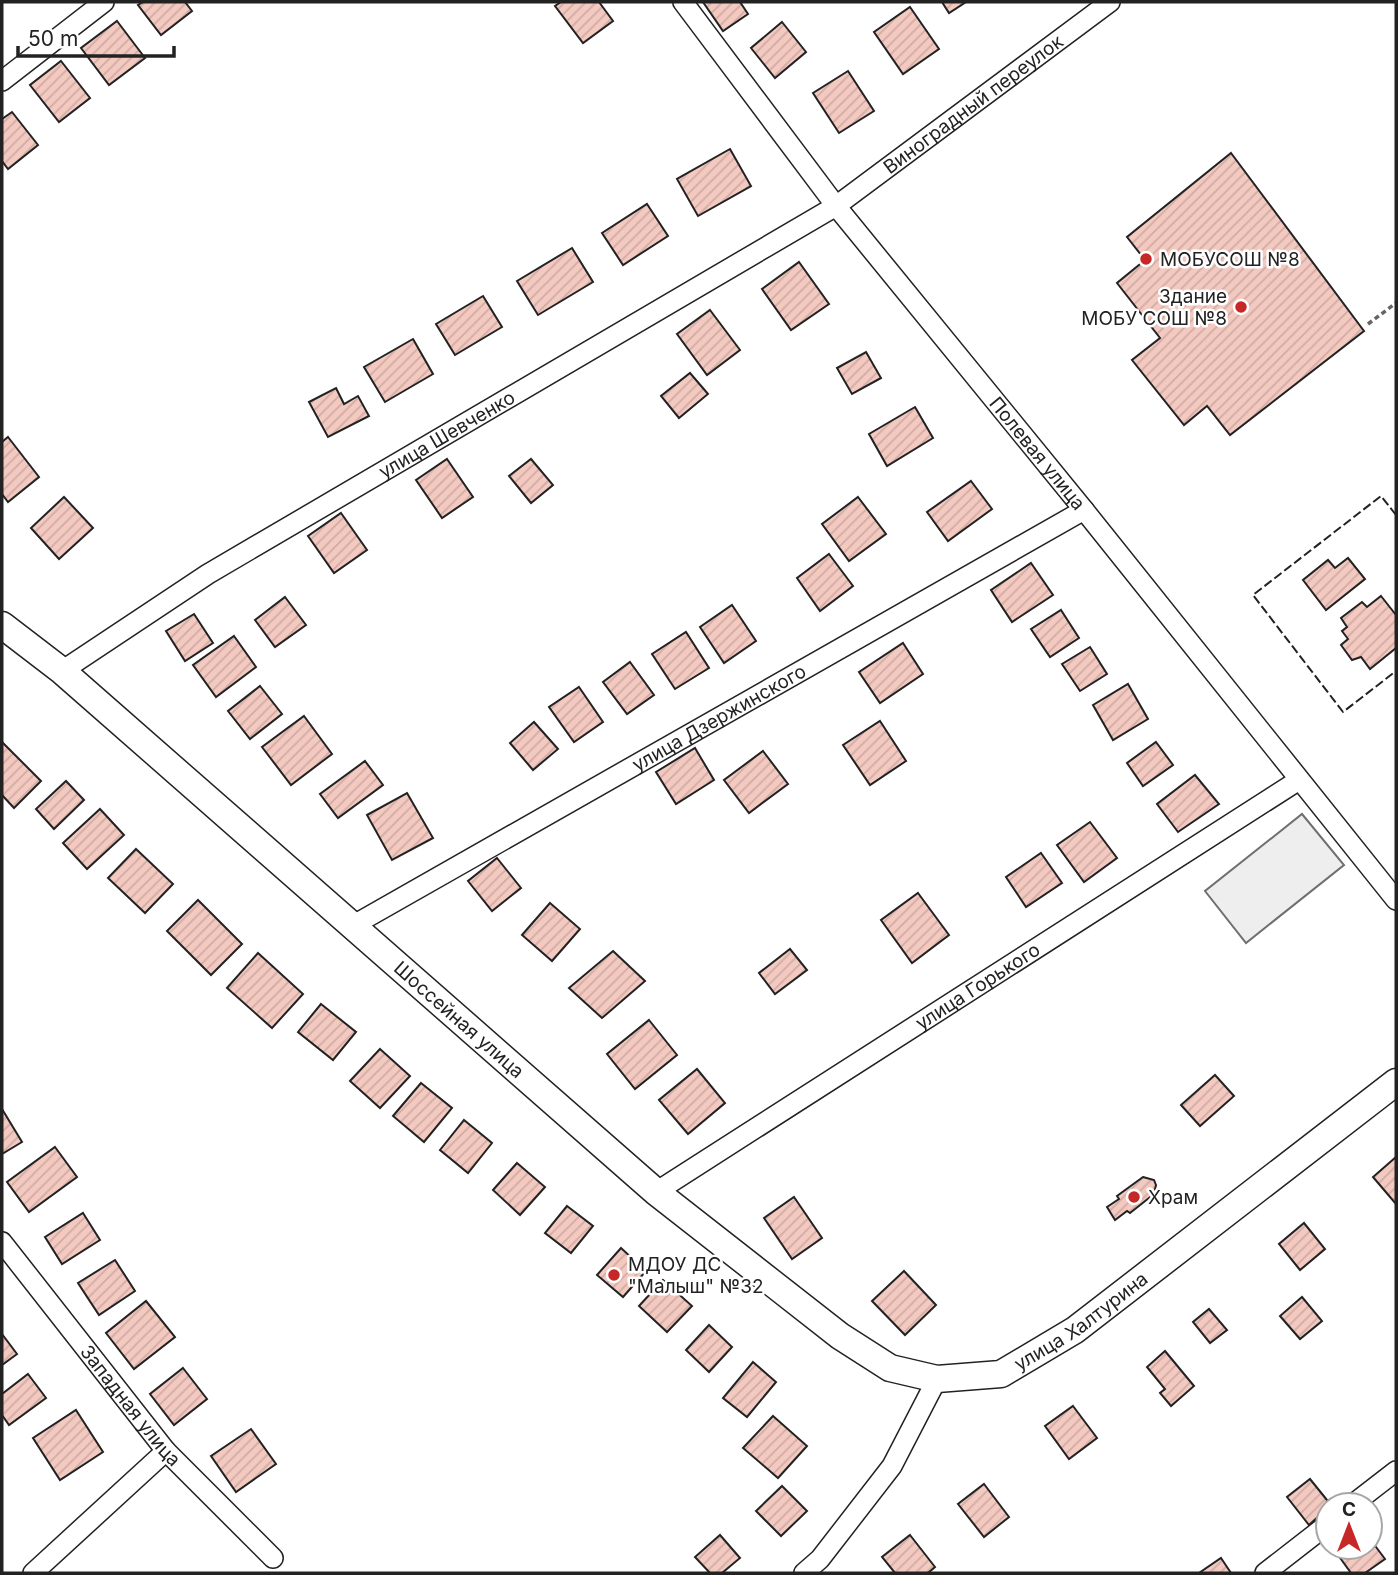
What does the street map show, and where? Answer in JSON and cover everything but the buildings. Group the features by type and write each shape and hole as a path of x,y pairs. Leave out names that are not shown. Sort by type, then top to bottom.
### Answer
{"main road":[{"name":"Шоссейная улица","path":"2,625 62,671 656,1192 850,1342 890,1368 937,1379"},
{"name":"улица Халтурина","path":"937,1379 1001,1374 1074,1330 1396,1082"}],"street":[{"path":"2,81 104,2"},
{"name":"Полевая улица","path":"683,2 835,206 1084,510 1396,900"},
{"name":"Виноградный переулок","path":"835,206 1110,2"},
{"name":"улица Шевченко","path":"62,671 208,574 835,206"},
{"name":"улица Дзержинского","path":"352,926 1084,510"},
{"name":"улица Горького","path":"656,1192 1299,780"},
{"name":"Западная улица","path":"2,1242 166,1451 272,1558"},
{"path":"804,1573 820,1559 892,1466 937,1379"},
{"path":"33,1573 166,1451"},
{"path":"1370,1491 1396,1471"},
{"path":"1265,1573 1314,1535"}],"path":[{"path":"1368,324 1396,303"}],"shaded area":[{"path":"1302,814 1344,865 1246,943 1205,891"}],"fence":[{"path":"1396,515 1381,496 1253,595 1343,712 1396,671"}],"place":[{"name":"МОБУСОШ №8","path":"1146,259"},
{"name":"Здание МОБУ СОШ №8","path":"1241,307"},
{"name":"Храм","path":"1134,1197"},
{"name":"МДОУ ДС \"Малыш\" №32","path":"614,1275"}]}
